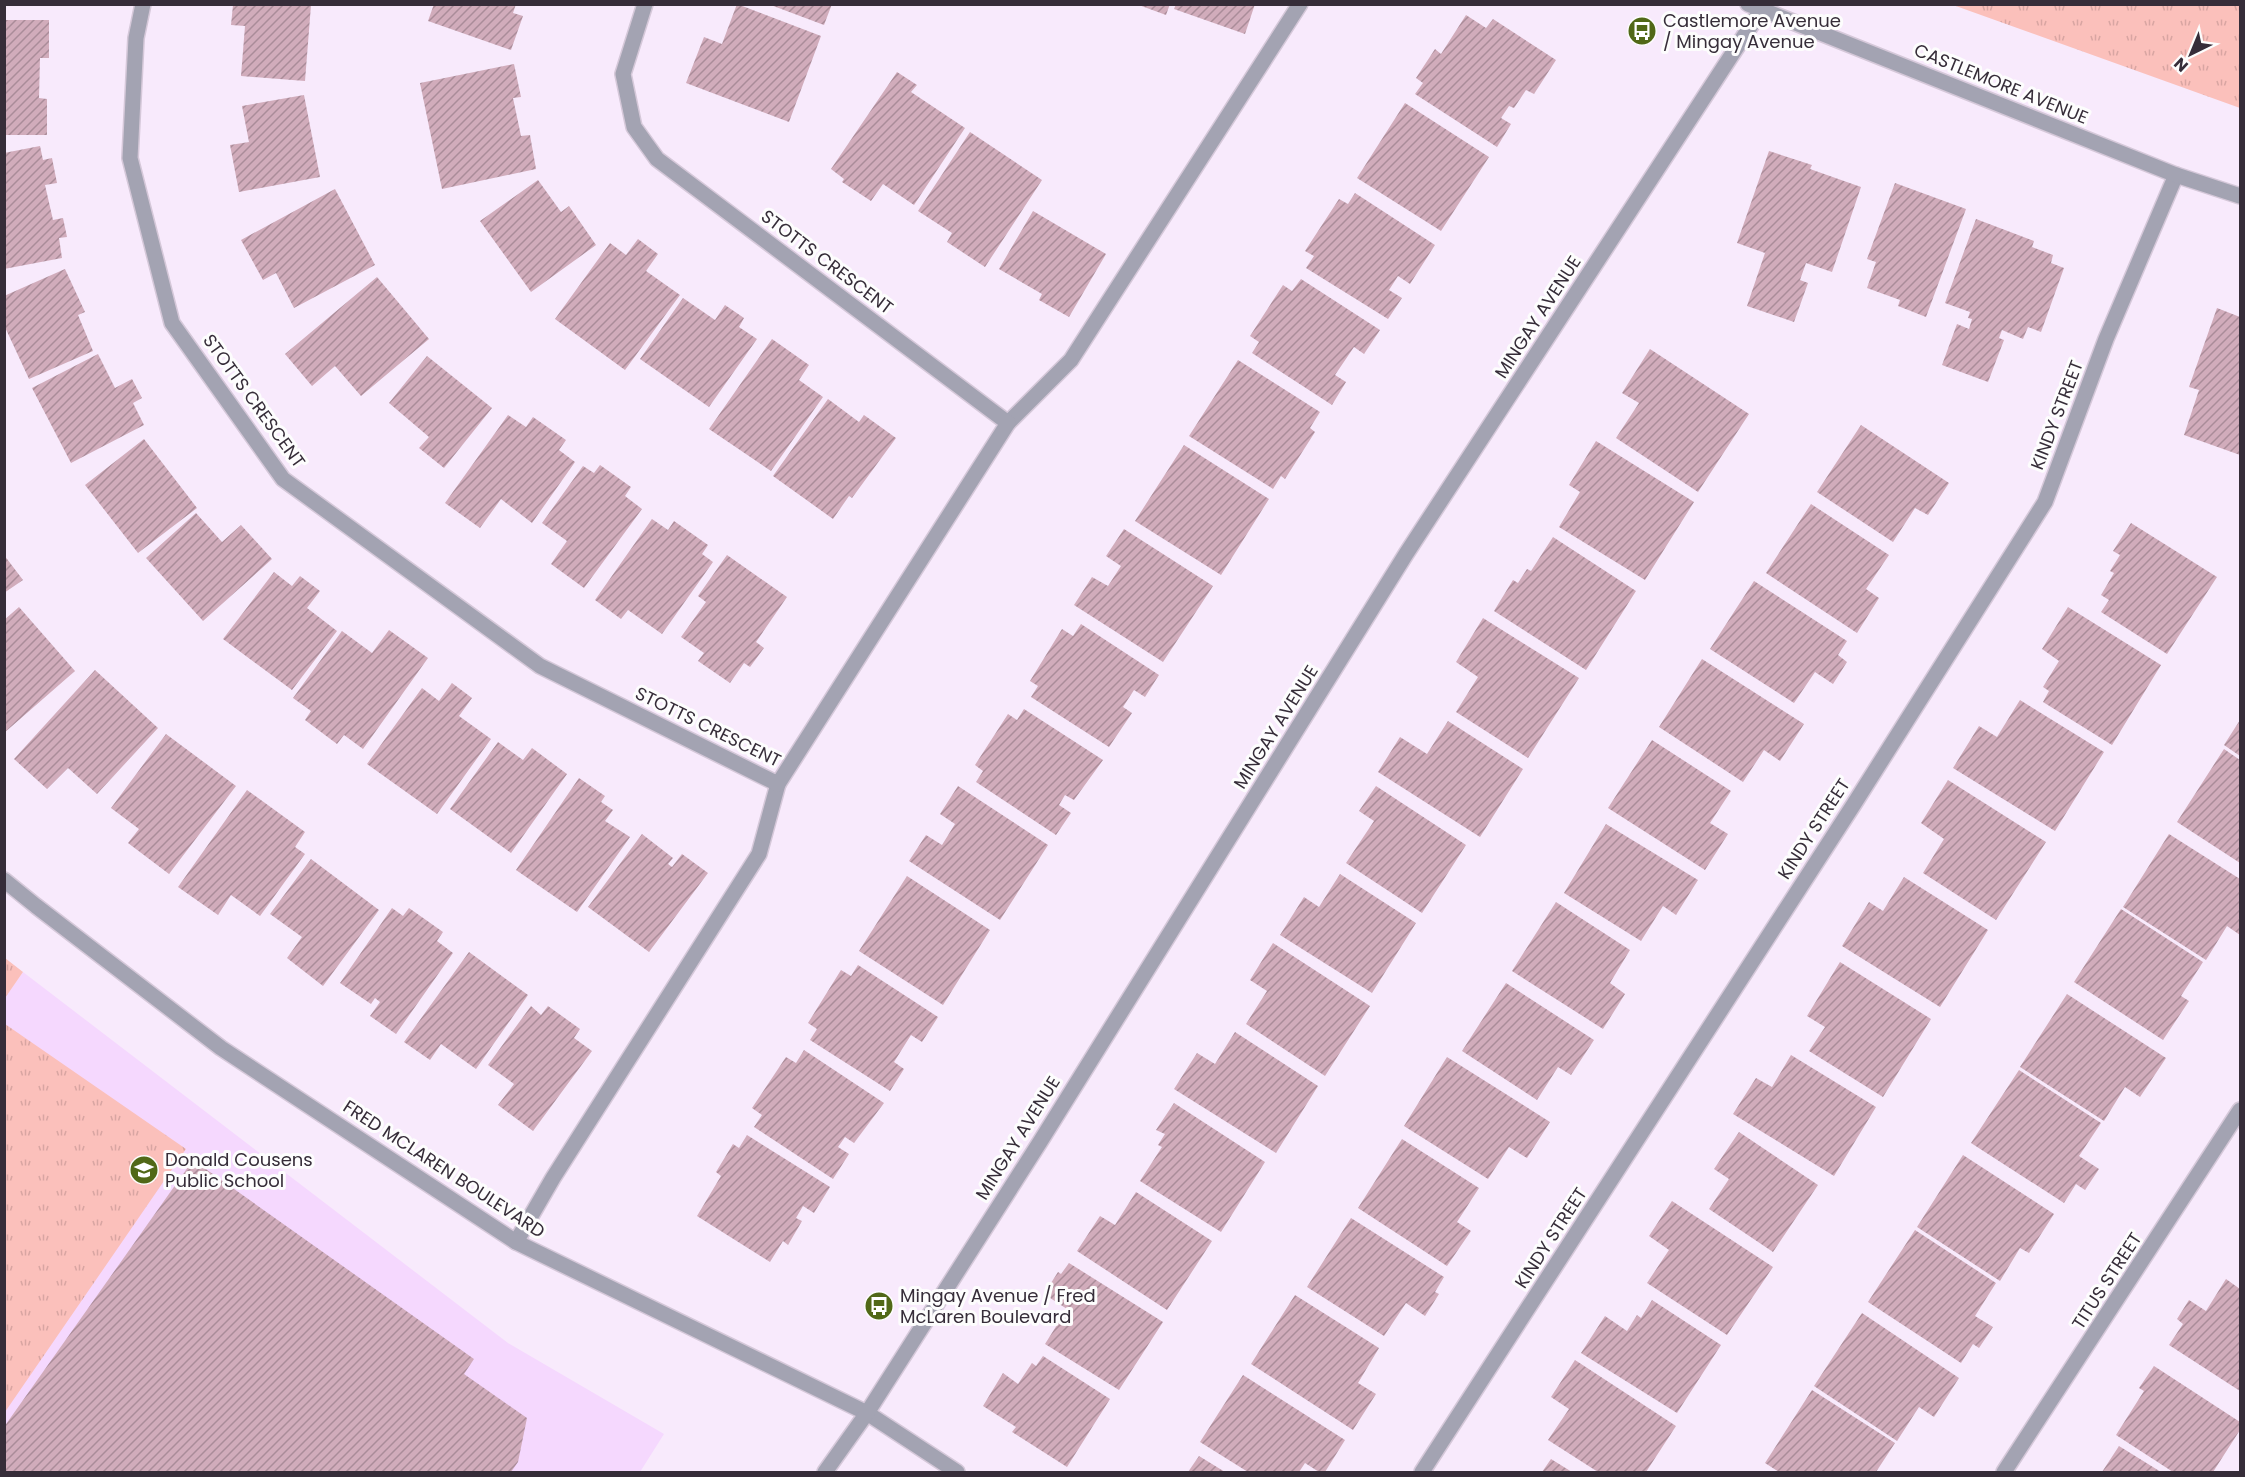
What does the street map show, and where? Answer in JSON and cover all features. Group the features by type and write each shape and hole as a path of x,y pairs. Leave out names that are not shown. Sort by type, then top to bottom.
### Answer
{"street":[{"name":"STOTTS CRESCENT","path":"143,4 136,38 130,158 172,323 284,479 540,666 778,784 1008,423 657,159 634,127 623,74 645,4"},
{"path":"1008,423 1071,360 1300,4"},
{"name":"CASTLEMORE AVENUE","path":"1759,6 2176,175 2241,196"},
{"name":"MINGAY AVENUE","path":"825,1473 867,1413 1040,1142 1407,554 1759,6"},
{"name":"KINDY STREET","path":"1422,1473 1854,804 2045,502 2106,339 2176,175"},
{"path":"516,1242 559,1168 759,854 778,784"},
{"name":"FRED MCLAREN BOULEVARD","path":"4,880 221,1048 516,1242 867,1413 957,1473"},
{"name":"TITUS STREET","path":"2004,1473 2241,1110"}],"shaded area":[{"name":"Donald Cousens Public School","path":"23,972 508,1343 664,1434 640,1472 5,1472 4,998"}],"green space":[{"path":"1953,5 2240,5 2240,108"},
{"path":"5,958 23,972 5,998"},
{"path":"5,1024 186,1149 5,1412"}],"building":[{"path":"434,4 516,4 513,13 523,16 511,50 428,21"},
{"path":"737,4 821,36 789,122 686,83 704,37 722,44"},
{"path":"768,4 832,4 824,25"},
{"path":"1136,4 1170,4 1166,15"},
{"path":"1176,4 1255,4 1245,34 1174,9"},
{"path":"233,5 311,5 305,81 241,76 245,26 231,25"},
{"path":"1466,15 1486,28 1493,19 1556,60 1534,94 1526,90 1514,108 1509,106 1501,118 1511,124 1497,147 1415,94 1423,83 1416,78 1435,49 1441,54"},
{"path":"4,20 49,20 49,58 40,58 39,98 47,99 47,135 4,135"},
{"path":"514,64 521,97 513,98 521,136 530,135 536,169 442,189 420,83"},
{"path":"897,72 917,85 911,92 965,128 914,205 883,184 871,201 842,182 844,179 831,169"},
{"path":"304,95 320,177 239,192 230,145 249,142 242,106"},
{"path":"1405,103 1489,157 1441,231 1357,178"},
{"path":"970,132 1042,180 985,267 947,242 952,233 918,211"},
{"path":"40,146 43,160 52,158 57,183 45,185 53,220 63,218 67,237 59,238 62,258 4,269 4,153"},
{"path":"1769,151 1812,165 1810,169 1861,187 1832,272 1806,263 1800,280 1808,283 1794,322 1747,306 1765,253 1737,243"},
{"path":"538,180 561,212 569,206 596,245 531,292 480,221"},
{"path":"1895,183 1966,209 1926,317 1898,306 1900,300 1867,288 1876,262 1867,259"},
{"path":"335,189 375,265 294,308 276,273 263,280 241,240"},
{"path":"1355,193 1435,245 1410,284 1398,276 1389,290 1402,298 1388,319 1306,268 1314,256 1305,251 1339,199 1348,204"},
{"path":"1033,211 1106,254 1069,317 1039,300 1042,294 999,269"},
{"path":"1976,219 2034,241 2032,247 2053,255 2051,263 2064,268 2041,332 2028,327 2023,339 2002,330 1999,338 2004,340 1988,382 1942,365 1957,324 1969,329 1972,319 1968,318 1970,312 1945,303"},
{"path":"638,239 658,254 646,271 680,295 625,370 555,319 610,243 626,255"},
{"path":"65,269 85,312 78,315 93,351 29,379 4,325 4,296"},
{"path":"377,277 429,339 361,396 335,366 312,386 285,354"},
{"path":"1301,279 1380,330 1364,354 1354,347 1335,375 1346,382 1332,405 1252,353 1259,342 1250,336 1283,285 1292,291"},
{"path":"683,298 715,320 725,305 744,318 739,327 757,339 709,407 640,359"},
{"path":"2217,308 2240,317 2240,455 2184,435 2199,390 2189,387"},
{"path":"772,339 809,365 799,380 823,397 771,471 709,429"},
{"path":"1650,349 1749,414 1698,492 1616,438 1639,403 1622,393"},
{"path":"98,354 115,388 132,379 142,398 133,403 144,425 71,463 32,388"},
{"path":"427,356 492,408 444,468 419,448 429,437 389,403"},
{"path":"1238,360 1320,412 1310,428 1315,432 1285,479 1281,476 1273,489 1189,436"},
{"path":"828,399 859,422 864,415 896,438 852,498 849,496 833,519 773,476"},
{"path":"508,415 526,427 533,417 566,440 559,450 575,462 532,523 501,499 480,528 445,503"},
{"path":"1861,425 1949,483 1928,515 1915,508 1893,542 1817,492"},
{"path":"144,439 197,508 138,553 85,485"},
{"path":"1596,441 1694,502 1645,580 1559,527 1580,492 1569,485"},
{"path":"1184,445 1269,499 1221,575 1135,521"},
{"path":"600,465 631,487 625,496 642,509 584,588 551,564 567,541 542,523 583,466 594,473"},
{"path":"1811,504 1889,555 1866,589 1879,598 1857,633 1766,573"},
{"path":"196,513 222,542 241,525 272,559 203,621 146,558"},
{"path":"652,519 668,530 674,521 708,545 702,554 713,562 662,634 628,610 621,619 595,600"},
{"path":"2131,523 2217,577 2167,654 2101,612 2109,600 2101,595 2114,573 2110,571 2120,555 2113,551"},
{"path":"1124,529 1213,586 1163,662 1074,605 1092,577 1108,586 1121,566 1106,556"},
{"path":"1553,537 1636,591 1586,670 1494,611 1513,580 1518,583 1527,569 1531,571"},
{"path":"4,555 23,580 4,593"},
{"path":"727,555 787,597 756,642 764,648 750,667 744,663 730,683 698,661 704,653 681,637 706,602 698,596"},
{"path":"274,572 292,586 300,576 320,591 307,608 337,631 292,690 223,639"},
{"path":"1754,581 1847,641 1838,655 1847,662 1833,684 1815,672 1794,703 1710,649"},
{"path":"19,607 75,671 4,733 4,620"},
{"path":"2068,607 2161,665 2112,745 2043,702 2049,691 2043,687 2059,661 2042,649"},
{"path":"1483,618 1579,678 1528,758 1456,712 1478,677 1456,662"},
{"path":"1081,624 1159,675 1145,697 1134,690 1123,707 1132,713 1109,747 1031,697 1038,686 1030,681 1062,629 1073,636"},
{"path":"389,630 428,658 363,749 344,735 337,744 305,720 311,711 293,698 342,631 372,653"},
{"path":"1702,659 1804,724 1780,761 1764,750 1743,782 1659,727"},
{"path":"95,670 158,728 97,794 68,768 47,789 14,759"},
{"path":"452,683 472,698 459,716 491,739 437,814 367,764 422,688 439,701"},
{"path":"2020,700 2104,752 2055,831 1953,768 1979,726 1997,737"},
{"path":"1024,709 1103,760 1074,800 1065,795 1059,805 1071,813 1056,835 976,782 983,771 975,765 1008,714 1017,720"},
{"path":"2240,720 2240,756 2224,745"},
{"path":"1448,721 1523,769 1480,837 1378,772 1400,737 1427,754"},
{"path":"166,734 236,786 169,874 128,843 139,829 111,808"},
{"path":"1652,740 1731,791 1710,823 1728,834 1705,870 1608,808"},
{"path":"498,742 523,760 532,748 567,774 511,853 450,809"},
{"path":"2224,749 2240,760 2240,863 2177,822"},
{"path":"579,778 605,796 601,802 613,810 605,821 630,837 577,912 516,870"},
{"path":"1948,780 2046,842 1996,920 1923,873 1944,839 1921,823"},
{"path":"958,786 1048,845 1000,920 909,861 926,835 942,845 955,824 940,814"},
{"path":"1376,786 1466,845 1422,913 1346,863 1374,821 1359,811"},
{"path":"247,790 305,832 295,847 305,854 260,916 231,895 218,915 178,887"},
{"path":"1606,824 1698,880 1676,915 1663,906 1641,941 1564,893"},
{"path":"642,834 673,858 668,864 672,867 682,854 708,873 649,952 588,907"},
{"path":"2169,834 2240,879 2240,935 2227,926 2206,960 2123,907"},
{"path":"311,859 379,910 323,986 287,958 302,937 270,914"},
{"path":"1340,874 1416,923 1372,993 1280,935 1304,897 1319,907"},
{"path":"907,876 990,930 943,1005 859,951"},
{"path":"1904,877 1988,930 1940,1007 1842,946 1869,902 1883,911"},
{"path":"1556,902 1630,950 1610,983 1625,994 1603,1029 1512,971"},
{"path":"392,908 403,916 409,908 443,932 437,941 453,953 396,1034 370,1016 380,1002 375,998 371,1004 340,983"},
{"path":"2121,909 2203,962 2181,996 2189,1001 2163,1040 2074,982"},
{"path":"1273,943 1370,1006 1325,1076 1246,1024 1267,991 1250,980"},
{"path":"469,952 528,995 476,1069 441,1044 430,1060 404,1042"},
{"path":"1840,962 1931,1019 1883,1097 1809,1051 1825,1027 1807,1016"},
{"path":"858,965 938,1017 922,1042 911,1035 894,1062 904,1069 890,1091 810,1040 817,1029 808,1023 841,970 851,976"},
{"path":"1506,983 1594,1040 1571,1075 1558,1067 1537,1100 1462,1051"},
{"path":"2067,994 2166,1058 2140,1097 2125,1087 2104,1121 2020,1067"},
{"path":"531,1006 541,1015 548,1006 580,1029 574,1038 592,1051 533,1131 498,1105 514,1084 488,1065"},
{"path":"1235,1032 1318,1086 1276,1153 1174,1089 1197,1053 1215,1064"},
{"path":"804,1050 884,1103 854,1143 845,1137 838,1147 849,1154 833,1179 754,1127 762,1115 752,1108 786,1057 796,1063"},
{"path":"1791,1055 1876,1107 1834,1176 1733,1114 1756,1078 1772,1087"},
{"path":"1447,1057 1550,1122 1527,1158 1509,1147 1488,1179 1404,1126"},
{"path":"2019,1070 2101,1123 2079,1156 2099,1169 2085,1190 2076,1184 2064,1203 1971,1143"},
{"path":"1174,1103 1265,1162 1221,1232 1140,1181 1162,1147 1158,1145 1165,1134 1156,1130"},
{"path":"1739,1132 1818,1185 1773,1252 1709,1209 1729,1179 1714,1169"},
{"path":"747,1135 830,1187 814,1213 803,1206 796,1218 802,1221 788,1245 783,1241 770,1262 697,1216 721,1176 716,1172 733,1144 739,1148"},
{"path":"1402,1139 1479,1188 1457,1222 1471,1231 1447,1266 1358,1208"},
{"path":"1963,1155 2054,1214 2029,1253 2020,1248 2000,1281 1917,1227"},
{"path":"193,1160 474,1359 464,1374 527,1418 518,1462 511,1472 4,1472 4,1427"},
{"path":"1136,1192 1212,1241 1167,1310 1077,1251 1100,1216 1115,1225"},
{"path":"1672,1201 1773,1267 1727,1335 1647,1283 1669,1250 1649,1236"},
{"path":"1351,1218 1444,1277 1435,1292 1439,1294 1425,1316 1406,1303 1384,1336 1307,1287"},
{"path":"1915,1230 1996,1283 1975,1316 1993,1327 1979,1348 1973,1344 1961,1363 1868,1302"},
{"path":"1069,1263 1163,1322 1119,1390 1045,1344 1067,1309 1044,1294 1058,1272 1061,1274"},
{"path":"2226,1279 2240,1289 2240,1391 2169,1345 2183,1324 2177,1319 2189,1300 2206,1311"},
{"path":"1295,1295 1379,1348 1358,1383 1376,1394 1353,1430 1251,1364"},
{"path":"1652,1300 1721,1345 1677,1413 1581,1353 1605,1316 1627,1331 1637,1315 1641,1318"},
{"path":"1862,1313 1959,1378 1934,1417 1919,1407 1897,1441 1814,1386"},
{"path":"1043,1356 1110,1399 1067,1467 1012,1432 1016,1427 983,1406 1003,1373 1018,1384 1032,1363 1036,1366"},
{"path":"1575,1360 1676,1426 1646,1472 1598,1472 1548,1440 1569,1409 1551,1397"},
{"path":"2154,1366 2240,1422 2240,1430 2213,1472 2173,1472 2116,1435 2144,1391 2139,1388"},
{"path":"1243,1375 1345,1440 1325,1472 1319,1472 1305,1463 1299,1472 1248,1472 1200,1442"},
{"path":"1812,1390 1895,1443 1876,1472 1779,1472 1765,1463"},
{"path":"2119,1446 2161,1472 2102,1472"},
{"path":"1199,1456 1225,1472 1188,1472"},
{"path":"1551,1459 1572,1472 1542,1472"}],"place":[{"name":"Castlemore Avenue / Mingay Avenue","path":"1642,31"},
{"name":"Donald Cousens Public School","path":"144,1170"},
{"name":"Mingay Avenue / Fred McLaren Boulevard","path":"879,1306"}]}
